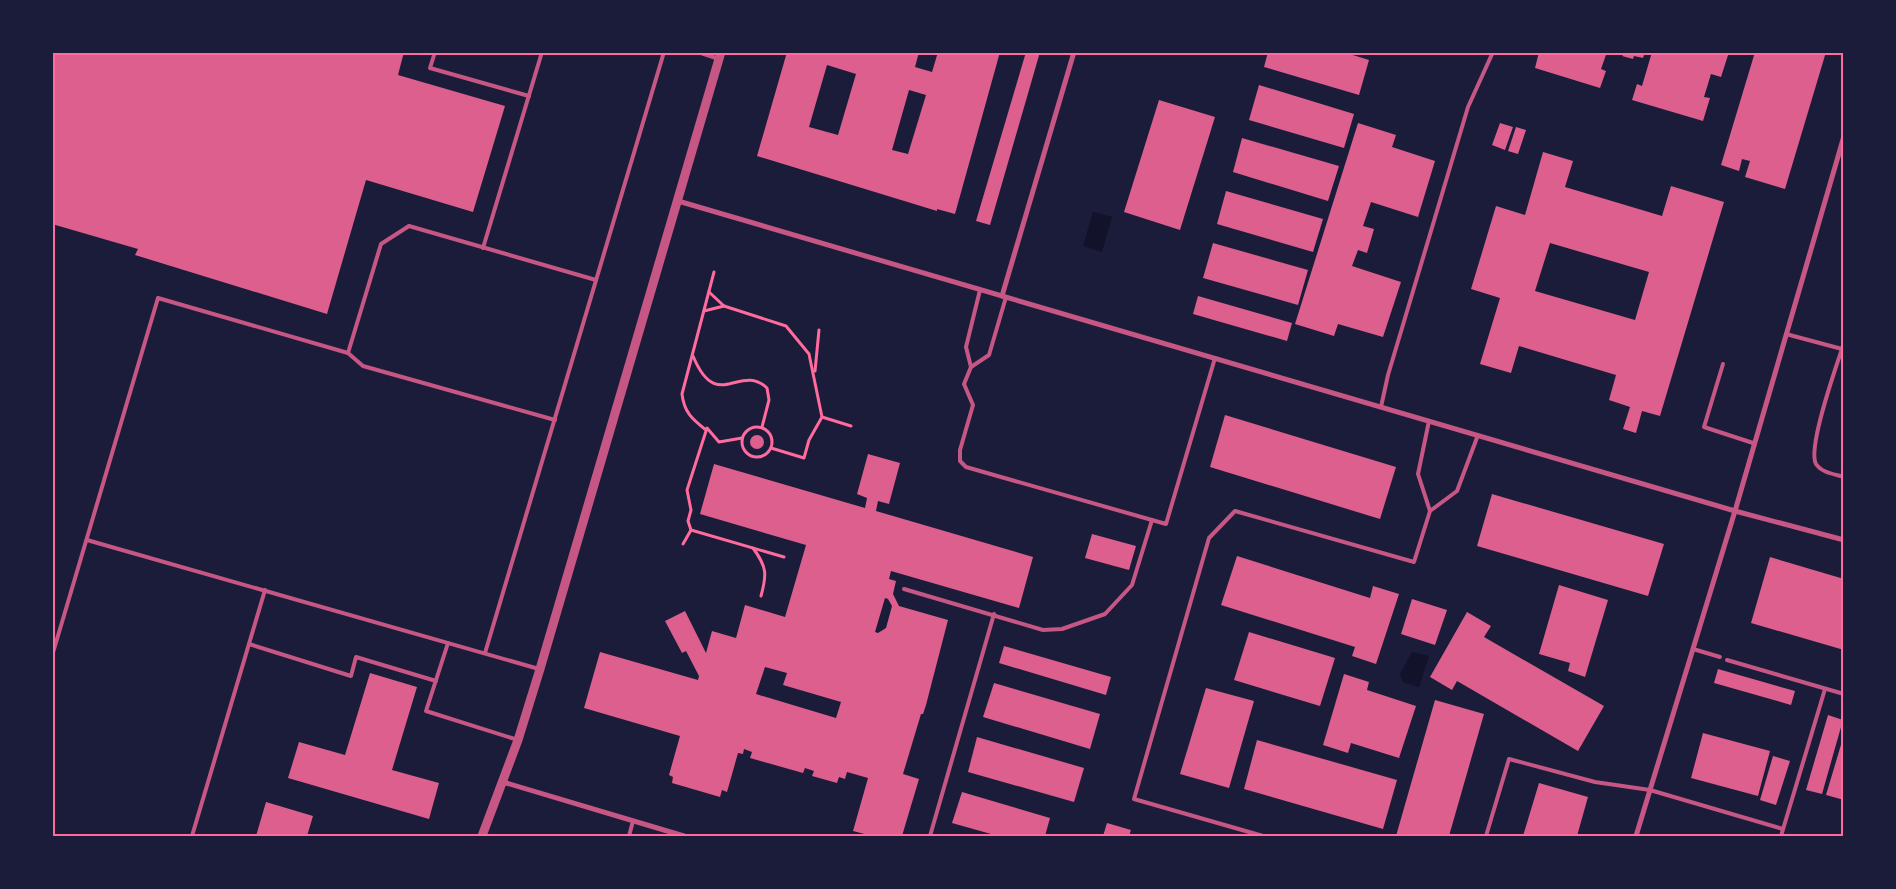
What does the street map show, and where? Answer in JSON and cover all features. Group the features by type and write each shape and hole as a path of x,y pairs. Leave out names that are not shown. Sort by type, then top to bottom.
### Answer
{"street":[{"path":"1004,296 1074,52"},
{"path":"482,836 518,740 540,669 720,56"},
{"path":"1636,836 1735,511 1753,443 1844,136"},
{"path":"678,201 1735,511 1844,540"},
{"path":"503,782 684,836"}],"lane":[{"path":"435,52 430,68 529,96"},
{"path":"483,248 542,52"},
{"path":"485,653 664,52"},
{"path":"698,52 720,56"},
{"path":"1382,407 1388,375 1468,108 1493,52"},
{"path":"348,353 381,244 409,226 596,280"},
{"path":"980,290 966,347 971,366 964,384 973,405 960,450 960,462 966,467 1166,524 1215,358"},
{"path":"971,366 989,355 1004,296"},
{"path":"52,656 158,298 348,353 363,366 555,420"},
{"path":"1786,334 1842,349"},
{"path":"1844,343 1816,436 1814,455 1821,469 1844,477"},
{"path":"1723,364 1704,427 1753,443"},
{"path":"1263,836 1134,799 1209,538 1235,511 1414,562 1430,511 1418,474 1429,421"},
{"path":"1430,511 1457,491 1478,435"},
{"path":"904,590 994,614 1043,630 1062,629 1105,614 1132,585 1152,520"},
{"path":"87,540 540,669"},
{"path":"192,836 265,590"},
{"path":"930,836 994,614"},
{"path":"448,643 426,711 518,740"},
{"path":"249,644 351,676 356,657 436,681"},
{"path":"1692,650 1720,658"},
{"path":"1727,660 1844,694"},
{"path":"1781,836 1825,689"},
{"path":"1486,836 1509,759 1596,782 1650,790 1783,829"},
{"path":"629,836 633,821"}],"path":[{"path":"714,272 682,394 683,406 690,418 706,430 707,428 719,442 742,438"},
{"path":"709,292 724,306 786,326 809,354 822,417 809,440 804,458 771,448"},
{"path":"704,311 724,306"},
{"path":"814,374 820,330"},
{"path":"692,355 702,376 713,382 724,386 750,379 760,381 767,388 769,400 762,427"},
{"path":"822,417 851,426"},
{"path":"762,427 772,437 771,448 760,457 750,456 743,448 742,438 748,430 762,427"},
{"path":"683,544 691,530 688,521 691,510 687,490 706,430"},
{"path":"691,530 784,557"},
{"path":"752,548 761,559 766,576 761,596"}],"shaded area":[{"path":"1093,212 1112,217 1102,252 1083,246"},
{"path":"1412,652 1429,656 1419,687 1403,682 1400,674"}],"building":[{"path":"52,52 404,52 398,75 505,106 473,212 366,180 327,314 135,255 138,249 52,224"},
{"path":"787,52 919,52 915,67 932,72 938,52 1000,52 955,214 937,209 937,211 757,156","holes":["827,65 856,74 838,135 809,127","909,90 926,95 908,154 892,150"]},
{"path":"1026,52 1040,52 990,225 976,221"},
{"path":"1268,52 1343,52 1369,60 1359,95 1264,67"},
{"path":"1539,52 1607,52 1601,69 1606,71 1600,88 1535,68"},
{"path":"1626,52 1645,52 1643,58 1634,56 1633,59 1622,56"},
{"path":"1652,52 1729,52 1721,77 1711,74 1704,97 1710,98 1703,121 1632,100 1637,84 1642,86"},
{"path":"1755,52 1826,52 1785,189 1745,177 1750,161 1742,159 1739,171 1721,165"},
{"path":"1259,85 1354,114 1344,148 1249,120"},
{"path":"1159,100 1215,117 1180,230 1124,212"},
{"path":"1358,123 1396,135 1392,147 1435,161 1418,217 1371,202 1363,226 1374,229 1367,253 1358,250 1352,266 1401,282 1383,337 1338,324 1334,336 1295,324"},
{"path":"1500,123 1513,127 1505,150 1492,145"},
{"path":"1516,127 1526,130 1518,154 1508,151"},
{"path":"1242,138 1339,166 1328,201 1233,172"},
{"path":"1543,152 1573,161 1565,187 1662,216 1671,186 1724,202 1660,416 1642,411 1636,433 1623,429 1630,407 1609,400 1616,375 1519,346 1511,373 1480,364 1500,298 1471,289 1496,206 1525,215","holes":["1550,243 1649,272 1635,320 1535,291"]},
{"path":"1226,191 1323,219 1313,252 1217,224"},
{"path":"1213,243 1308,270 1298,305 1203,278"},
{"path":"1198,296 1292,323 1287,341 1193,314"},
{"path":"1225,415 1396,467 1380,519 1210,467"},
{"path":"757,435 762,437 764,442 762,447 757,449 752,447 750,442 752,437"},
{"path":"868,454 900,463 889,504 878,501 876,511 1033,557 1019,608 891,571 889,579 896,581 893,594 899,606 948,620 926,705 923,714 921,714 903,774 919,779 902,836 872,836 853,831 868,778 847,772 845,779 839,777 837,783 812,776 814,771 805,768 803,773 750,758 752,752 744,749 743,754 738,753 727,792 722,790 720,797 672,783 673,777 669,775 680,736 584,708 600,652 698,680 699,676 686,651 682,653 665,621 685,611 706,653 712,631 736,638 745,605 785,617 806,545 700,514 714,464 865,508 867,498 857,494","holes":["885,598 888,599 892,606 886,628 878,633 875,632","765,667 787,673 783,685 841,702 836,718 756,694"]},
{"path":"1492,494 1664,544 1648,596 1477,546"},
{"path":"1092,534 1136,546 1129,570 1085,558"},
{"path":"1237,556 1370,598 1373,586 1399,594 1376,664 1352,656 1355,647 1221,605"},
{"path":"1770,557 1844,579 1844,650 1751,623"},
{"path":"1559,585 1608,600 1585,677 1568,671 1570,663 1539,654"},
{"path":"1412,599 1447,610 1435,645 1401,634"},
{"path":"1467,612 1491,626 1484,637 1604,706 1578,751 1457,681 1452,690 1430,677"},
{"path":"1249,632 1335,658 1320,706 1234,680"},
{"path":"1004,646 1111,677 1106,695 999,663"},
{"path":"1718,669 1795,691 1791,705 1714,683"},
{"path":"370,673 417,687 392,770 439,783 429,819 288,778 299,742 345,755"},
{"path":"1344,674 1369,682 1367,690 1416,706 1399,758 1351,743 1348,753 1323,745"},
{"path":"994,683 1100,714 1090,749 983,717"},
{"path":"1206,688 1254,701 1229,788 1180,774"},
{"path":"1435,700 1484,714 1449,836 1396,836"},
{"path":"1828,715 1843,720 1822,794 1806,790"},
{"path":"1703,733 1770,751 1758,796 1691,778"},
{"path":"977,737 1084,768 1074,802 968,772"},
{"path":"1844,738 1844,800 1826,795"},
{"path":"1257,740 1397,780 1383,829 1244,789"},
{"path":"1773,756 1790,761 1776,805 1760,800"},
{"path":"1539,783 1588,797 1577,836 1523,836"},
{"path":"962,792 1050,818 1045,836 998,836 952,823"},
{"path":"266,802 313,816 307,836 256,836"},
{"path":"1107,823 1131,830 1129,836 1103,836"}]}
